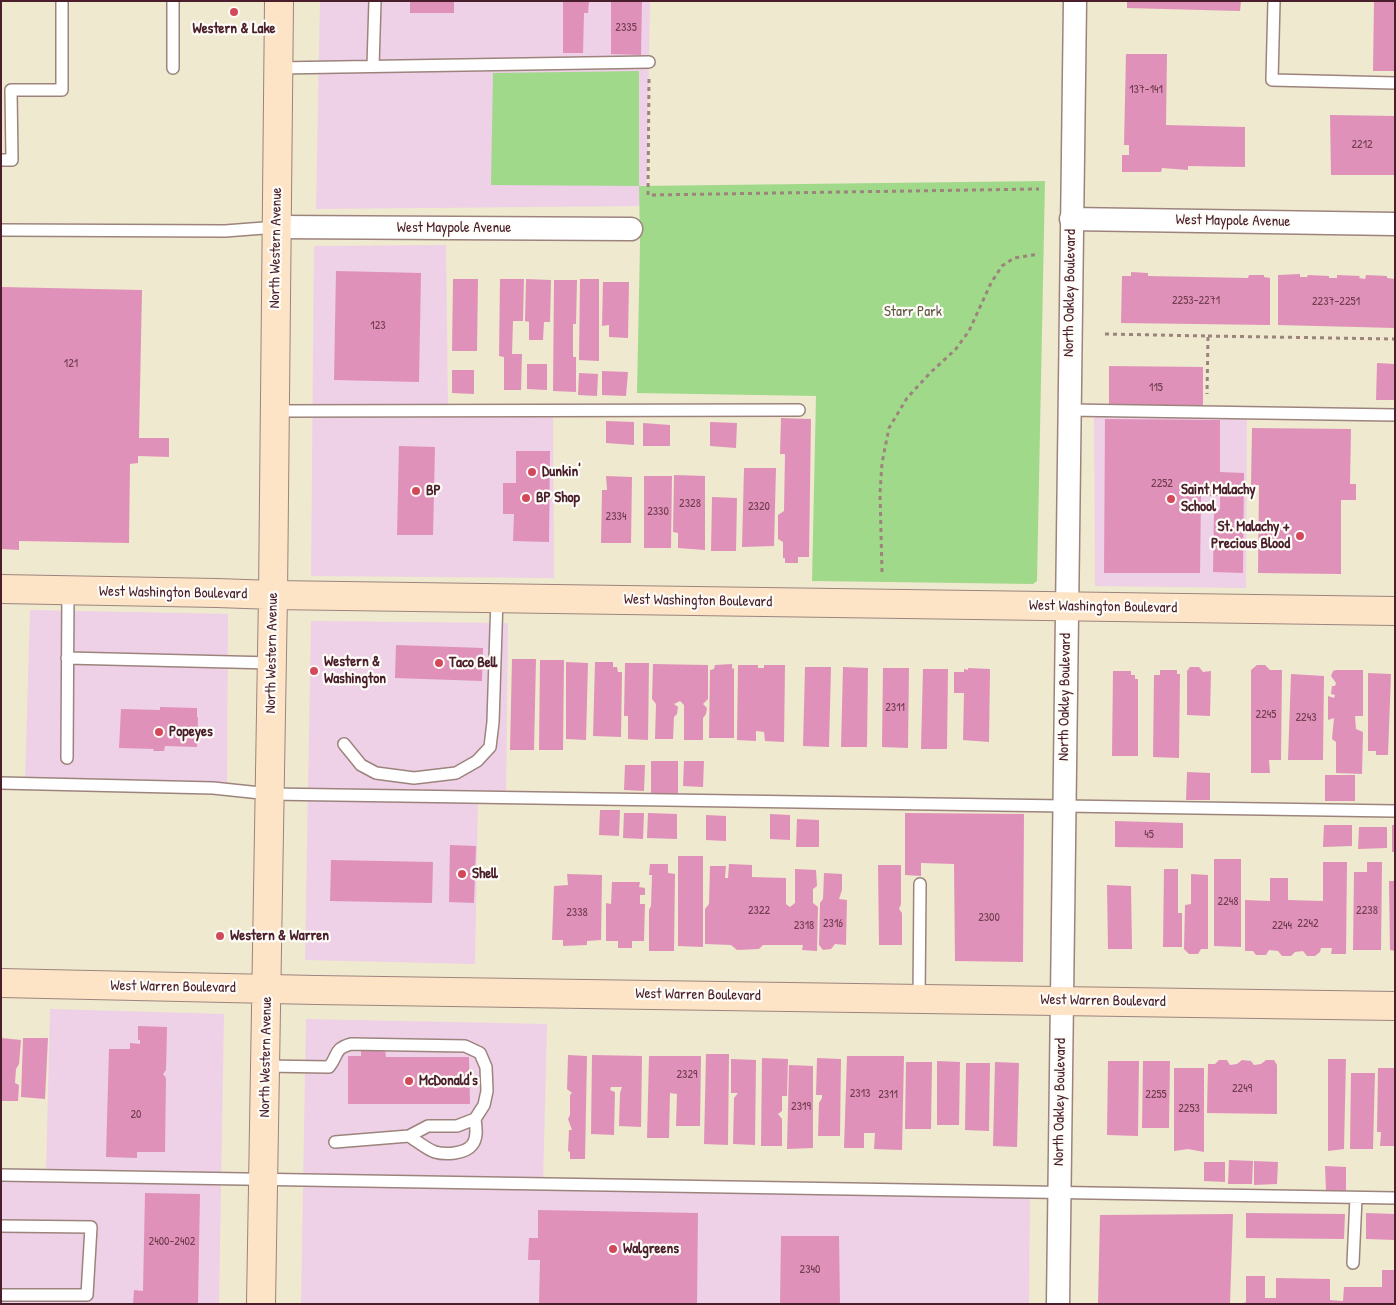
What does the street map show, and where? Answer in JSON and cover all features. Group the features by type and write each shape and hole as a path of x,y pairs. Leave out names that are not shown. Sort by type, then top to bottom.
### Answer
{"street":[{"name":"North Western Avenue","path":"262,1304 273,595 278,1"},
{"name":"North Oakley Boulevard","path":"1058,1304 1074,1"},
{"name":"West Maypole Avenue","path":"1071,219 1395,224"},
{"name":"West Maypole Avenue","path":"276,228 631,229"},
{"name":"West Washington Boulevard","path":"1,589 273,595 1395,612"},
{"name":"West Warren Boulevard","path":"1,983 267,989 1395,1006"}],"lane":[{"path":"1,160 12,160 12,90 62,90 62,1"},
{"path":"173,1 173,68"},
{"path":"373,66 375,1"},
{"path":"1274,1 1272,80 1395,83"},
{"path":"278,68 649,62"},
{"path":"1,230 225,231 276,228"},
{"path":"275,411 799,410"},
{"path":"1069,410 1395,415"},
{"path":"66,758 68,590"},
{"path":"344,744 361,765 376,773 414,778 456,773 478,761 490,747 493,722 497,598"},
{"path":"67,658 272,663"},
{"path":"1,783 213,788 270,794 1395,811"},
{"path":"919,998 920,884"},
{"path":"265,1066 329,1067 333,1062 335,1054 342,1046 351,1044 465,1046 480,1053 486,1067 487,1091 484,1105 475,1119 457,1126 428,1126 409,1136 335,1142"},
{"path":"409,1136 435,1152 451,1154 472,1145 477,1132 475,1119"},
{"path":"1,1175 1395,1198"},
{"path":"1353,1263 1356,1198"},
{"path":"1,1226 91,1227 87,1295 1,1294"}],"path":[{"path":"649,62 648,195 1039,189"},
{"path":"882,572 880,493 882,463 889,428 907,398 955,350 969,331 991,283 1002,266 1014,258 1039,254"},
{"path":"1105,334 1394,339"},
{"path":"1206,412 1208,336"}],"shaded area":[{"path":"320,1 650,1 647,185 639,186 639,206 316,209"},
{"path":"446,245 448,411 553,411 554,578 311,576 314,246"},
{"name":"Saint Malachy School","path":"1094,411 1247,413 1246,588 1095,586"},
{"path":"30,610 228,614 227,790 25,783"},
{"path":"311,621 508,623 506,798 478,798 475,964 305,960"},
{"path":"50,1009 224,1014 219,1304 1,1304 1,1175 46,1175"},
{"path":"306,1019 547,1024 543,1183 1030,1192 1029,1304 301,1304"}],"green space":[{"path":"639,71 639,186 491,185 493,73"},
{"name":"Starr Park","path":"1045,181 1037,581 1033,584 812,581 816,396 637,393 640,245 639,186"}],"building":[{"path":"410,1 454,1 454,13 410,13"},
{"path":"563,1 589,1 588,13 584,13 583,53 563,53"},
{"path":"611,1 642,1 641,55 611,54"},
{"path":"1127,1 1241,1 1240,11 1127,8"},
{"path":"1374,1 1395,1 1395,71 1373,71"},
{"path":"1126,54 1167,54 1166,125 1245,127 1245,167 1188,166 1188,170 1162,168 1161,172 1122,172 1122,155 1129,155 1129,145 1124,145"},
{"path":"1330,115 1395,116 1395,175 1331,175"},
{"path":"336,271 421,273 419,382 334,380"},
{"path":"1131,272 1148,273 1148,276 1248,278 1249,275 1264,275 1264,277 1270,278 1270,325 1121,323 1122,276 1131,276"},
{"path":"1300,274 1300,277 1307,277 1308,275 1337,278 1337,275 1360,276 1359,278 1365,279 1366,275 1387,276 1387,278 1395,279 1395,328 1278,325 1278,275"},
{"path":"453,279 478,279 477,351 452,351"},
{"path":"500,279 524,279 523,321 513,321 512,354 522,354 521,390 504,390 504,357 499,356"},
{"path":"526,279 551,280 550,322 544,322 543,340 529,340 529,322 525,321"},
{"path":"580,279 599,279 599,361 579,360"},
{"path":"554,280 577,280 576,324 573,324 573,357 576,357 576,392 553,391"},
{"path":"603,282 629,282 628,338 609,337 609,325 602,326"},
{"path":"1,287 142,290 139,438 169,438 169,457 138,456 138,463 130,464 129,543 19,541 19,550 1,549"},
{"path":"1377,363 1395,364 1394,400 1376,400"},
{"path":"527,364 547,364 547,390 527,389"},
{"path":"1109,366 1203,367 1203,410 1109,409"},
{"path":"452,370 474,370 474,394 452,393"},
{"path":"602,371 628,372 626,396 602,395"},
{"path":"579,373 598,374 597,396 578,395"},
{"path":"781,418 811,419 809,557 798,557 798,563 785,563 785,558 783,558 783,542 778,539 778,515 784,511 785,454 780,454"},
{"name":"Saint Malachy School","path":"1105,419 1220,420 1220,472 1244,473 1243,573 1213,572 1214,514 1220,509 1220,496 1201,496 1200,573 1104,573"},
{"path":"606,421 634,422 634,445 606,443"},
{"path":"710,422 737,423 736,448 710,446"},
{"path":"643,423 670,425 670,446 643,446"},
{"name":"St. Malachy + Precious Blood","path":"1252,428 1351,429 1350,484 1356,484 1356,500 1341,500 1341,574 1258,573 1259,485 1251,485"},
{"name":"BP","path":"399,446 435,447 433,535 397,535"},
{"name":"BP Shop","path":"516,451 550,451 549,542 513,541 514,514 503,514 503,483 516,483"},
{"path":"744,468 776,468 774,546 742,547"},
{"path":"674,475 705,476 705,550 678,548 678,533 673,532"},
{"path":"606,476 632,477 631,543 601,543 602,490 607,490"},
{"path":"644,476 672,476 671,548 644,548"},
{"path":"712,497 737,498 736,551 711,551"},
{"name":"Taco Bell","path":"396,645 483,648 482,681 395,678"},
{"path":"512,659 536,659 534,750 510,750"},
{"path":"540,660 564,660 563,750 539,750"},
{"path":"566,662 588,663 586,740 566,739"},
{"path":"595,662 613,662 613,667 617,667 618,672 622,672 621,737 593,736"},
{"path":"625,663 649,663 648,740 628,739 628,716 624,716"},
{"path":"653,664 708,665 708,699 703,704 707,708 703,718 703,740 684,740 684,705 680,701 674,704 678,707 677,714 674,717 673,739 655,739 656,704 652,699"},
{"path":"732,664 732,669 734,668 734,738 709,738 710,670 714,669 715,665"},
{"path":"738,665 758,665 758,668 764,668 764,665 785,665 784,742 765,741 764,732 756,731 756,741 737,740"},
{"path":"1257,665 1265,665 1270,670 1282,670 1281,760 1269,760 1270,773 1251,773 1251,670"},
{"path":"805,667 831,667 829,747 803,746"},
{"path":"843,667 868,668 867,747 841,747"},
{"path":"1190,667 1199,667 1203,672 1211,671 1210,716 1187,715 1187,671"},
{"path":"883,668 909,668 908,748 882,747"},
{"path":"968,668 990,669 989,742 963,740 964,693 954,693 954,672 964,672 964,669 968,670"},
{"path":"923,669 948,669 947,749 921,749"},
{"path":"1160,670 1177,670 1177,674 1180,674 1179,758 1153,757 1154,675 1160,675"},
{"path":"1363,670 1363,716 1355,716 1356,729 1363,732 1362,774 1336,773 1336,742 1332,739 1334,718 1328,720 1328,696 1334,698 1335,695 1331,694 1332,686 1335,686 1336,683 1331,676 1333,671"},
{"path":"1113,671 1131,671 1131,675 1135,675 1135,679 1138,679 1138,756 1112,756"},
{"path":"1368,673 1391,674 1388,755 1376,755 1376,751 1368,751"},
{"path":"1291,674 1324,676 1323,760 1288,760"},
{"name":"Popeyes","path":"160,707 197,708 197,747 165,746 164,751 119,748 121,709 160,710"},
{"path":"651,761 678,761 678,794 651,793"},
{"path":"684,761 704,761 703,787 683,786"},
{"path":"625,765 645,765 644,791 624,790"},
{"path":"1187,772 1210,773 1210,800 1186,800"},
{"path":"1325,775 1355,775 1355,801 1325,801"},
{"path":"600,810 620,810 619,836 599,835"},
{"path":"624,813 644,813 643,839 623,838"},
{"path":"648,813 677,814 677,839 647,838"},
{"path":"905,813 1024,814 1023,962 955,961 954,864 921,863 921,876 905,875"},
{"path":"770,814 790,815 790,840 770,839"},
{"path":"706,815 726,816 726,841 706,840"},
{"path":"797,819 819,820 819,847 796,847"},
{"path":"1115,821 1183,823 1183,848 1115,847"},
{"path":"1324,825 1352,825 1352,846 1323,847"},
{"path":"1392,825 1395,825 1395,852 1392,852"},
{"path":"1359,827 1387,827 1387,848 1358,849"},
{"name":"Shell","path":"450,845 476,846 474,903 449,902"},
{"path":"678,856 703,856 703,947 678,946"},
{"path":"1214,859 1241,859 1241,947 1214,946"},
{"name":"Shell","path":"331,860 433,862 432,903 330,901"},
{"path":"1323,862 1347,862 1346,954 1331,954 1332,948 1321,948 1320,952 1315,956 1307,956 1303,951 1295,952 1291,956 1282,956 1278,951 1269,950 1266,955 1256,955 1253,951 1245,951 1245,900 1270,901 1270,878 1288,878 1288,900 1323,901"},
{"path":"1367,862 1382,862 1381,950 1353,950 1354,872 1367,872"},
{"path":"650,864 668,864 668,873 675,874 674,951 649,951 649,910 651,906 652,875 649,875"},
{"path":"729,864 752,865 752,877 786,878 786,904 790,907 795,903 795,869 816,870 817,886 813,889 813,903 818,907 817,951 802,950 803,945 763,945 759,949 737,950 731,945 705,944 705,909 709,904 710,866 726,866 725,878 728,878"},
{"path":"878,865 901,865 901,904 899,909 902,913 902,945 879,945"},
{"path":"1164,869 1178,869 1178,913 1182,913 1182,947 1163,947"},
{"path":"824,873 842,874 842,890 839,899 847,900 846,945 835,944 831,949 823,950 819,945 820,903 823,899"},
{"path":"567,874 602,875 601,940 587,941 587,945 563,946 563,940 552,940 554,886 568,885"},
{"path":"1191,874 1208,875 1208,949 1201,949 1198,954 1189,954 1184,949 1185,905 1191,904"},
{"path":"1389,881 1395,881 1395,951 1390,950"},
{"path":"612,882 640,882 639,887 645,888 645,895 640,895 640,904 645,904 644,941 632,941 632,948 618,948 618,941 606,941 606,903 611,904"},
{"path":"1107,885 1131,886 1132,949 1108,949"},
{"path":"138,1026 167,1027 166,1070 163,1074 166,1078 165,1152 137,1152 137,1158 106,1157 109,1049 130,1049 130,1043 140,1044 140,1040 138,1040"},
{"path":"1,1038 21,1040 15,1083 19,1085 18,1101 1,1101"},
{"path":"23,1038 48,1038 45,1099 21,1097"},
{"name":"McDonald's","path":"361,1049 385,1049 386,1057 469,1057 470,1104 348,1104 348,1056 361,1056"},
{"path":"706,1054 729,1054 728,1145 704,1144"},
{"path":"568,1055 587,1056 585,1159 570,1159 570,1152 568,1151 569,1130 572,1130 568,1119 570,1115 570,1095 572,1093 567,1089"},
{"path":"592,1055 642,1056 641,1127 619,1126 620,1093 622,1087 611,1087 610,1090 615,1092 614,1135 591,1134"},
{"path":"649,1056 701,1056 700,1126 676,1126 677,1094 670,1093 669,1138 647,1138"},
{"path":"847,1056 904,1056 902,1150 874,1149 875,1133 864,1133 864,1148 844,1148"},
{"path":"762,1058 788,1059 787,1096 782,1096 782,1111 778,1114 782,1119 782,1146 761,1146"},
{"path":"817,1058 841,1059 840,1136 818,1136 819,1103 822,1095 816,1095"},
{"path":"731,1059 756,1060 755,1145 733,1144 734,1098 738,1093 731,1093"},
{"path":"1328,1059 1346,1059 1344,1149 1328,1151"},
{"path":"1219,1060 1227,1060 1230,1065 1237,1064 1242,1060 1251,1061 1254,1065 1261,1064 1266,1060 1274,1060 1277,1065 1277,1114 1207,1113 1208,1064 1215,1064"},
{"path":"937,1061 960,1062 959,1125 937,1125"},
{"path":"1108,1061 1139,1061 1138,1136 1107,1135"},
{"path":"1143,1061 1170,1061 1169,1128 1142,1128"},
{"path":"906,1062 932,1062 931,1129 905,1129"},
{"path":"995,1062 1019,1063 1017,1147 993,1146"},
{"path":"966,1063 990,1063 989,1131 965,1130"},
{"path":"789,1065 813,1066 813,1148 787,1149"},
{"path":"1174,1068 1204,1068 1204,1152 1188,1149 1174,1151"},
{"path":"1378,1068 1395,1068 1395,1146 1380,1146 1381,1132 1377,1132"},
{"path":"1351,1073 1375,1073 1373,1149 1350,1149"},
{"path":"1229,1160 1253,1161 1252,1184 1228,1184"},
{"path":"1254,1161 1278,1162 1277,1184 1254,1185"},
{"path":"1204,1162 1225,1162 1225,1182 1204,1181"},
{"path":"1325,1166 1346,1167 1346,1191 1326,1191"},
{"path":"145,1193 200,1194 198,1304 133,1304 134,1290 143,1291"},
{"name":"Walgreens","path":"538,1210 698,1213 697,1304 539,1304 540,1260 528,1260 529,1238 538,1238"},
{"path":"1246,1213 1345,1214 1344,1239 1246,1238"},
{"path":"1366,1213 1395,1214 1395,1240 1366,1239"},
{"path":"1233,1214 1230,1304 1098,1304 1100,1215"},
{"path":"781,1236 839,1236 840,1304 780,1304"},
{"path":"1382,1270 1395,1270 1395,1304 1242,1304 1246,1302 1246,1276 1265,1276 1265,1298 1276,1298 1276,1278 1330,1279 1330,1300 1343,1301 1344,1287 1382,1287"}],"place":[{"name":"Western & Lake","path":"234,12"},
{"name":"Dunkin'","path":"532,472"},
{"name":"BP","path":"416,491"},
{"name":"BP Shop","path":"526,498"},
{"name":"Saint Malachy School","path":"1171,499"},
{"name":"St. Malachy + Precious Blood","path":"1300,536"},
{"name":"Taco Bell","path":"439,663"},
{"name":"Western & Washington","path":"314,671"},
{"name":"Popeyes","path":"159,732"},
{"name":"Shell","path":"462,874"},
{"name":"Western & Warren","path":"220,936"},
{"name":"McDonald's","path":"409,1081"},
{"name":"Walgreens","path":"613,1249"}]}
